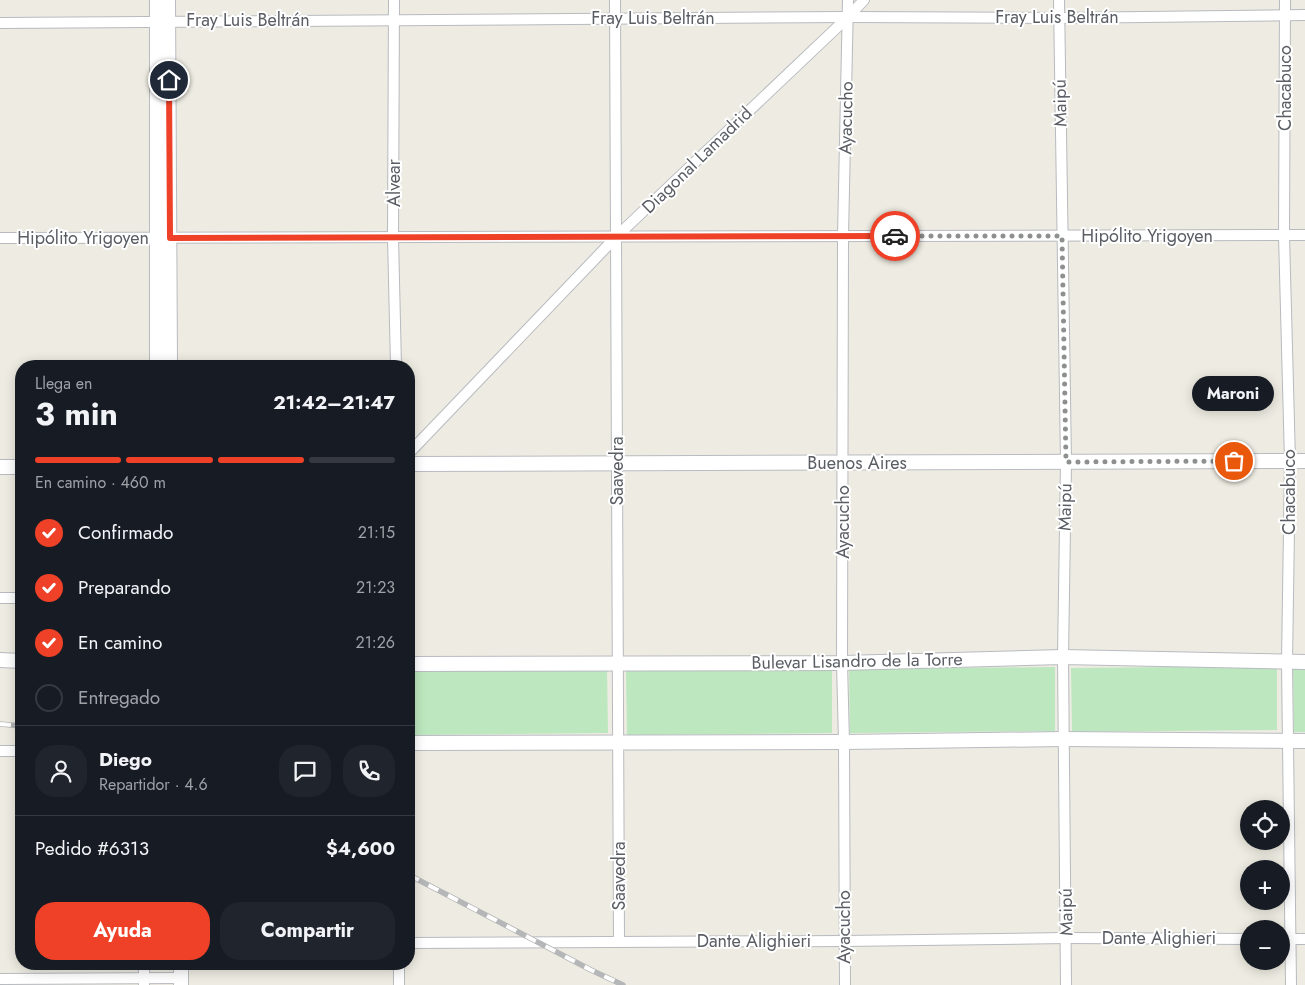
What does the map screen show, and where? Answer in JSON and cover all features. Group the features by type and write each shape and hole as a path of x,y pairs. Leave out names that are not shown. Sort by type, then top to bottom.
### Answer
{"main road":[{"path":"157,0 163,21"},
{"path":"157,360 163,238 163,21 168,0"},
{"path":"163,238 170,360"},
{"name":"Buenos Aires","path":"415,464 1305,461"},
{"path":"0,467 15,467"},
{"name":"Bulevar Lisandro de la Torre","path":"415,664 842,663 1063,657 1305,662"},
{"path":"0,660 15,661"},
{"path":"415,743 844,742 1063,739 1305,741"}],"street":[{"name":"Alvear","path":"394,0 393,238 396,360"},
{"name":"Saavedra","path":"615,0 620,941"},
{"name":"Ayacucho","path":"844,985 844,742 842,663 843,236 848,0"},
{"name":"Diagonal Lamadrid","path":"415,448 616,237 864,0"},
{"name":"Maipú","path":"1059,0 1066,462 1063,657 1066,985"},
{"name":"Chacabuco","path":"1285,0 1284,235 1290,461 1286,920"},
{"name":"Fray Luis Beltrán","path":"0,22 848,17 1059,18 1305,15"},
{"name":"Hipólito Yrigoyen","path":"0,238 1305,235"},
{"path":"0,598 15,598"},
{"path":"0,751 15,751"},
{"name":"Dante Alighieri","path":"415,943 1066,938 1240,939"},
{"path":"1290,939 1305,939"},
{"path":"399,970 399,985"},
{"name":"Chacabuco","path":"1289,970 1291,985"},
{"path":"0,978 181,982"}],"green space":[{"path":"1277,666 1277,730 1072,732 1071,668"},
{"path":"1055,667 1055,731 850,733 849,669"},
{"path":"1293,668 1305,668 1305,732 1294,732"},
{"path":"607,669 608,733 415,735 415,671"},
{"path":"832,669 832,733 627,735 626,670"}],"railway":[{"path":"0,724 15,725"},
{"path":"415,878 623,985"}],"way so far":[{"path":"895,236 1062,236 1066,462 1234,461"}],"place":[{"name":"Maroni","path":"1234,461"}],"route":[{"path":"169,80 170,238 895,236"}]}
